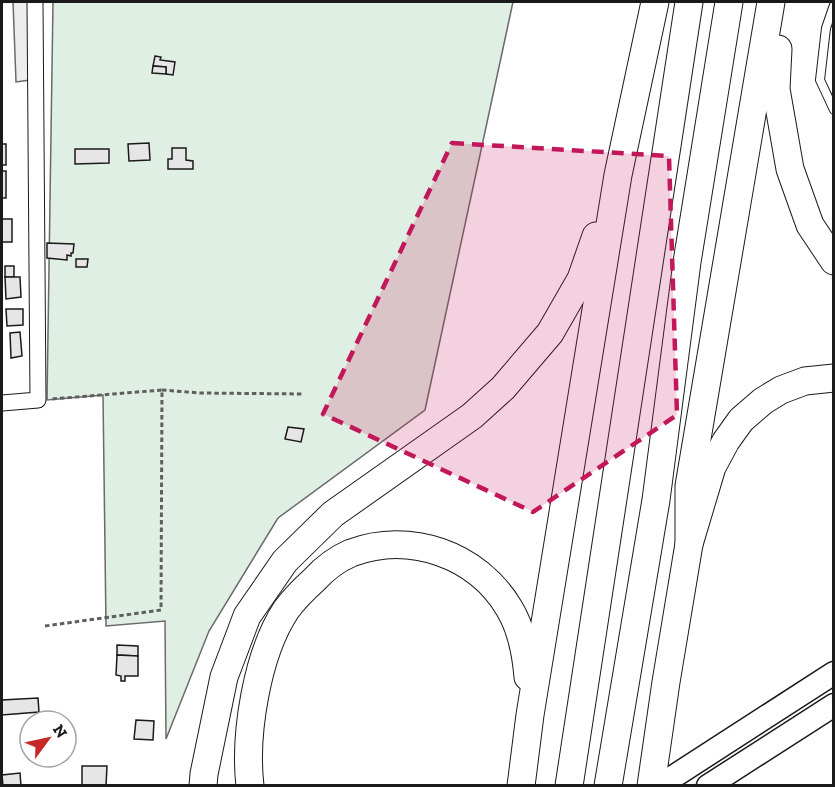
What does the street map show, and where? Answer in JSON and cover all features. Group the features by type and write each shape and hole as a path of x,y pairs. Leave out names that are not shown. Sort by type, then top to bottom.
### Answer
{"highway":[{"path":"521,786 530,715 618,175 655,2"},
{"path":"569,786 689,2"},
{"path":"608,786 656,500 687,262 729,2"},
{"path":"689,544 689,486 771,2"},
{"path":"781,2 776,89 790,169 810,225 834,261"},
{"path":"203,786 224,677 247,616 253,607 285,561 333,514 472,416 503,388 550,333 581,279 618,175"},
{"path":"651,786 689,544 712,466 741,420 763,401 781,390 805,381 834,378"},
{"path":"250,786 248,771 250,722 258,678 273,635 286,610 303,590 334,562 377,546 406,544 437,550 464,562 490,583 510,609 524,643 530,715"}],"main road":[{"path":"658,786 834,673"},
{"path":"708,786 834,705"}],"street":[{"path":"2,403 38,400 35,2"}],"lane":[{"path":"834,5 826,28 820,80 834,110"}],"path":[{"path":"38,400 162,390 200,393 304,394"},
{"path":"45,626 161,610 162,390"}],"highlighted area":[{"path":"452,143 669,156 677,415 533,512 323,414"}],"green space":[{"path":"53,2 513,2 425,410 278,518 209,631 166,739 165,621 106,626 103,395 47,400"}],"shaded area":[{"path":"13,2 29,2 30,80 16,82"}],"building":[{"path":"155,56 161,57 160,60 175,62 173,75 166,74 166,67 153,66"},
{"path":"153,66 166,67 166,74 152,73"},
{"path":"149,143 150,160 129,161 128,144"},
{"path":"2,144 6,144 6,165 2,165"},
{"path":"172,148 186,148 186,160 193,161 193,169 168,169 168,159 172,159"},
{"path":"75,149 109,149 109,163 75,164"},
{"path":"2,171 6,171 6,198 2,198"},
{"path":"2,219 12,219 12,242 2,242"},
{"path":"47,243 74,244 73,253 71,256 67,255 67,260 47,258"},
{"path":"76,259 88,259 87,267 76,267"},
{"path":"5,266 14,266 14,277 5,277"},
{"path":"5,277 20,277 21,297 6,299"},
{"path":"6,309 23,309 23,325 7,326"},
{"path":"20,332 22,356 11,358 10,333"},
{"path":"288,427 304,429 301,442 285,439"},
{"path":"117,645 138,646 138,656 117,655"},
{"path":"117,655 138,656 138,676 125,676 125,681 121,681 121,676 116,675"},
{"path":"38,698 39,709 18,709 18,714 2,715 2,700"},
{"path":"136,720 154,721 153,740 134,739"},
{"path":"82,766 107,766 106,786 82,786"},
{"path":"20,773 21,786 3,786 2,775"}]}
